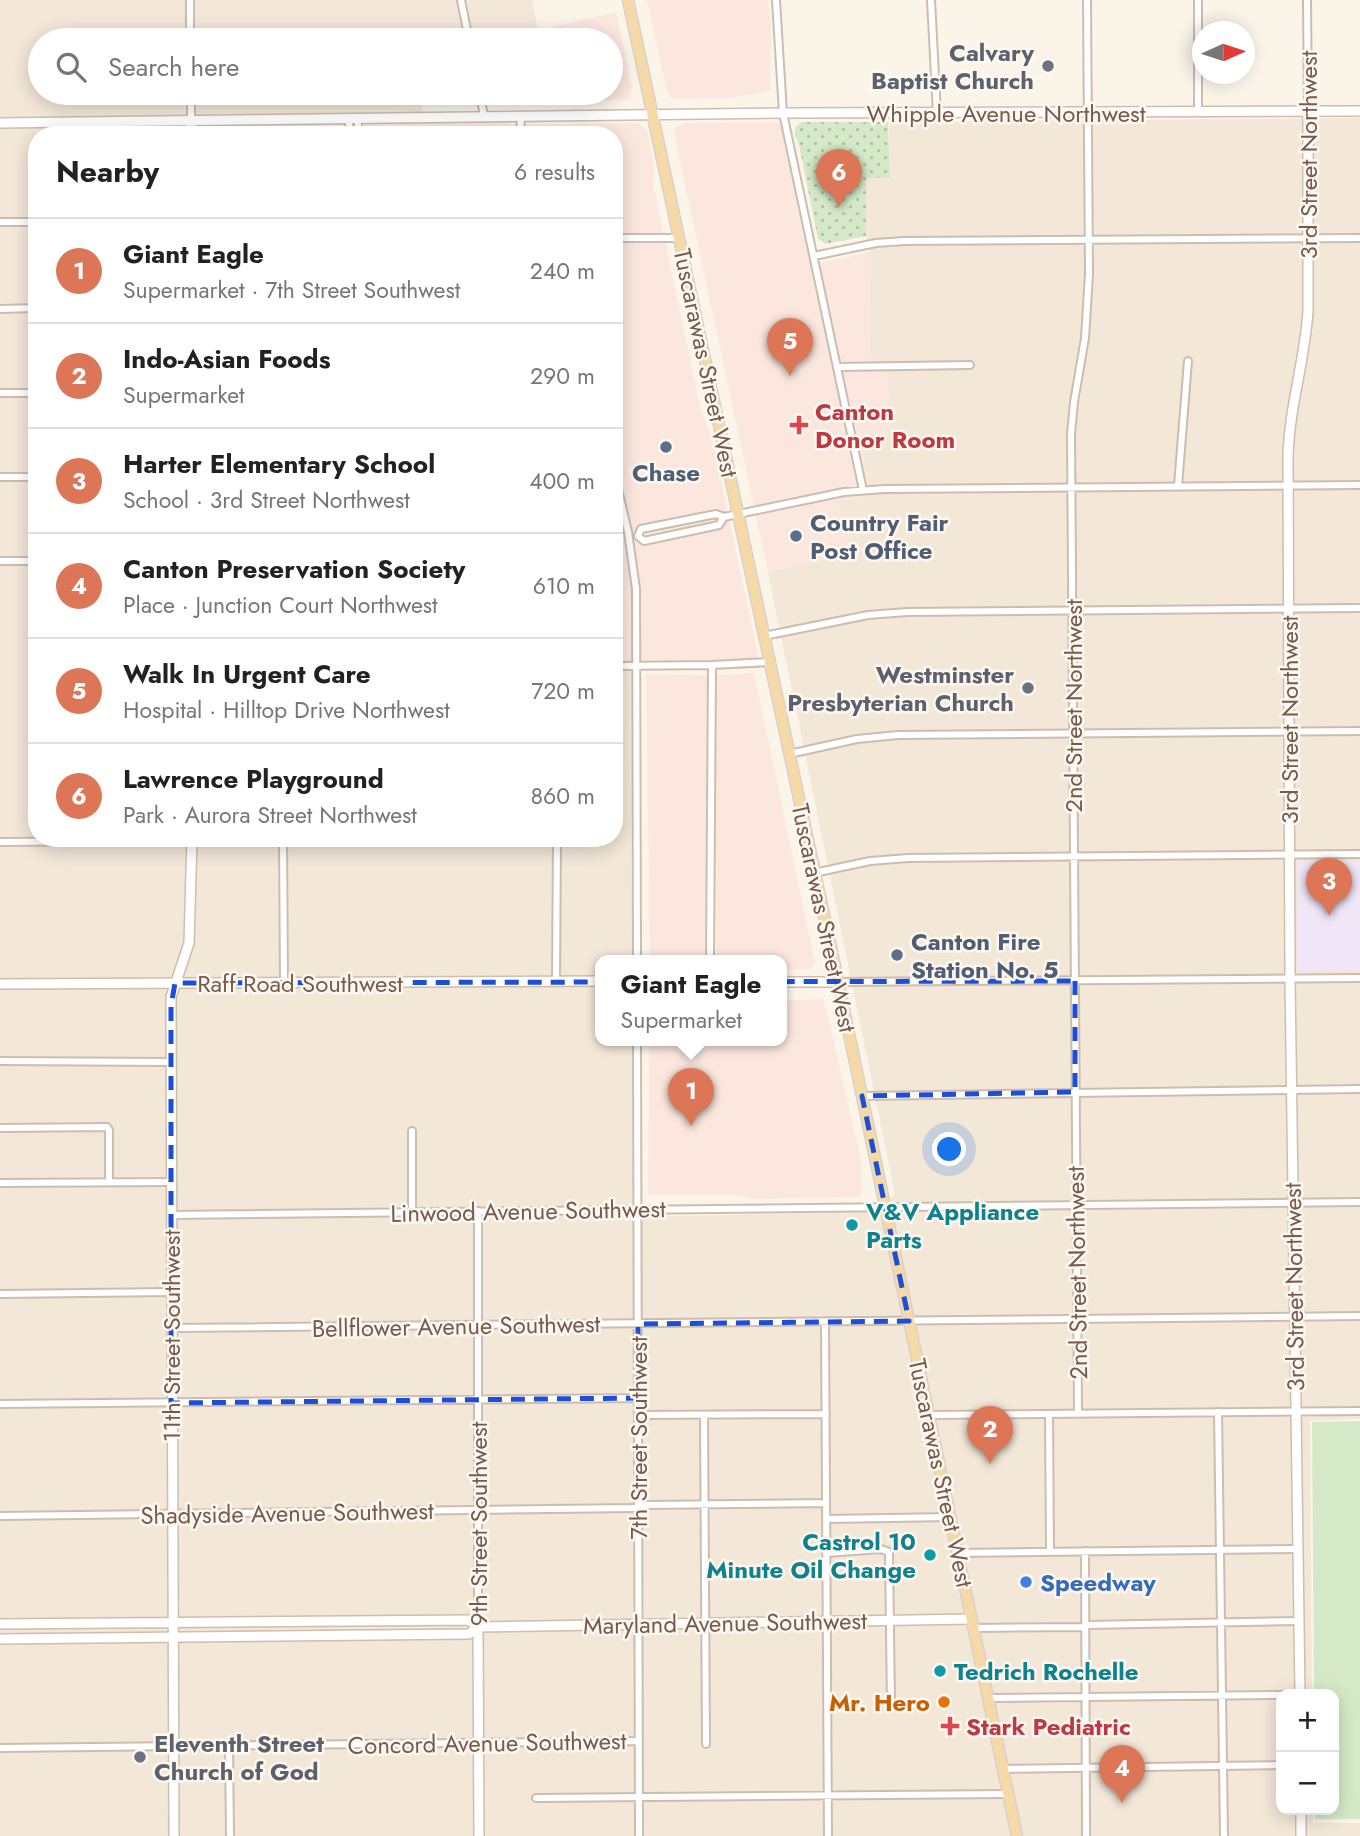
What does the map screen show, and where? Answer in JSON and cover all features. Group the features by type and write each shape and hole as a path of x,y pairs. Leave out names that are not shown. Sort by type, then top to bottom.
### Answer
{"main road":[{"name":"Tuscarawas Street West","path":"628,0 1017,1836"}],"street":[{"path":"190,0 190,28"},
{"path":"461,0 467,28"},
{"path":"776,0 783,113 863,490"},
{"path":"931,0 937,114"},
{"name":"2nd Street Northwest","path":"1078,1414 1071,487 1072,418 1088,312 1087,0"},
{"path":"1198,0 1198,112"},
{"name":"3rd Street Northwest","path":"1300,1689 1290,978 1288,486 1290,419 1307,327 1307,0"},
{"path":"191,105 191,126"},
{"path":"482,105 484,117"},
{"name":"Whipple Avenue Northwest","path":"0,123 783,113 1360,111"},
{"path":"520,117 520,126"},
{"path":"351,126 353,119"},
{"path":"353,119 355,126"},
{"path":"0,222 28,222"},
{"path":"623,238 679,238"},
{"path":"814,256 876,243 904,241 1360,238"},
{"path":"0,309 28,309"},
{"path":"1178,486 1188,361"},
{"path":"838,367 970,365"},
{"path":"0,393 28,393"},
{"path":"0,477 28,477"},
{"path":"638,536 641,529 716,514 724,517 738,515 863,490 1360,485"},
{"path":"623,512 636,589 637,955"},
{"path":"638,536 644,541 719,525 724,517"},
{"path":"629,538 638,536"},
{"path":"0,561 28,561"},
{"path":"764,636 885,613 1360,608"},
{"path":"623,666 769,662"},
{"path":"710,955 712,665"},
{"path":"789,754 857,740 898,735 1360,731"},
{"path":"0,842 28,842"},
{"name":"11th Street Southwest","path":"174,1836 171,997 189,943 192,847"},
{"path":"283,847 284,983"},
{"path":"556,981 557,847"},
{"path":"814,873 886,860 1360,854"},
{"path":"787,982 1360,978"},
{"name":"Raff Road Southwest","path":"0,984 595,981"},
{"name":"7th Street Southwest","path":"637,1046 639,1836"},
{"path":"0,1061 171,1062"},
{"path":"862,1096 1360,1089"},
{"path":"0,1128 107,1127 109,1182"},
{"path":"412,1131 412,1212"},
{"path":"0,1183 171,1182"},
{"name":"Linwood Avenue Southwest","path":"171,1214 1360,1202"},
{"name":"9th Street Southwest","path":"478,1211 479,1836"},
{"path":"0,1294 171,1292"},
{"name":"Bellflower Avenue Southwest","path":"171,1328 1360,1316"},
{"path":"825,1322 828,1836"},
{"path":"0,1404 638,1398"},
{"path":"929,1415 1360,1411"},
{"path":"1218,1412 1224,1836"},
{"path":"638,1415 826,1414"},
{"path":"1049,1414 1050,1551"},
{"path":"704,1415 706,1744"},
{"name":"Shadyside Avenue Southwest","path":"0,1516 478,1511 647,1505 826,1503"},
{"path":"826,1519 950,1517"},
{"path":"826,1553 881,1549 889,1552 891,1706"},
{"path":"958,1553 1298,1549"},
{"path":"1085,1551 1086,1836"},
{"name":"Maryland Avenue Southwest","path":"0,1624 468,1620 478,1627 890,1620 973,1624"},
{"path":"973,1624 1085,1626 1299,1621"},
{"name":"Maryland Avenue Southwest","path":"0,1639 469,1634 478,1627"},
{"path":"988,1698 1276,1695"},
{"name":"Concord Avenue Southwest","path":"0,1748 639,1741"},
{"path":"229,1746 230,1836"},
{"path":"1003,1769 1276,1765"},
{"path":"536,1798 1008,1794"},
{"path":"1301,1815 1301,1836"}],"highlighted area":[{"path":"1075,981 1075,1092 862,1096 909,1321 638,1324 638,1398 171,1403 171,1006 175,983"}],"shaded area":[{"path":"0,0 532,0 538,28 28,28 28,105 422,105 422,126 28,126 28,847 623,847 623,668 630,668 632,955 595,955 595,1046 632,1046 633,1217 875,1212 895,1194 768,572 849,554 838,501 871,495 859,435 890,433 871,357 870,252 866,236 866,177 890,177 889,122 1360,118 1360,1419 1310,1421 1312,1689 1276,1689 1276,1815 1313,1815 1313,1823 1360,1823 1360,1836 0,1836"},
{"path":"647,0 768,0 771,23 770,91 729,98 672,99 667,92"},
{"path":"616,12 619,28 552,28"},
{"path":"623,45 632,87 630,99 623,99"},
{"path":"507,121 513,125 638,123 647,131 654,168 653,184 701,411 711,434 761,669 623,670 623,126 200,126"},
{"path":"773,122 782,128 810,265 870,252 871,357 888,375 890,433 859,435 871,495 838,501 850,555 768,572 674,133 677,126 687,123"},
{"path":"754,673 815,963 810,969 787,969 787,955 716,955 716,675"},
{"path":"646,674 708,675 705,955 650,955"},
{"path":"1298,861 1360,861 1360,970 1298,971"},
{"path":"822,999 827,1012 861,1161 861,1197 750,1199 739,1195 648,1195 649,1046 787,1046 787,1001"}],"green space":[{"path":"801,122 888,122 890,178 866,178 866,236 826,244 818,239 795,135 795,128"},
{"path":"1360,1421 1360,1819 1315,1819 1315,1815 1339,1815 1339,1689 1314,1689 1312,1422"}],"place":[{"name":"Calvary Baptist Church","path":"1048,66"},
{"name":"Lawrence Playground","path":"839,207"},
{"name":"Walk In Urgent Care","path":"790,376"},
{"name":"Canton Donor Room","path":"799,425"},
{"name":"Chase","path":"666,447"},
{"name":"Country Fair Post Office","path":"796,536"},
{"name":"Westminster Presbyterian Church","path":"1028,688"},
{"name":"Harter Elementary School","path":"1329,916"},
{"name":"Canton Fire Station No. 5","path":"897,955"},
{"name":"Giant Eagle","path":"691,1126"},
{"name":"V&V Appliance Parts","path":"852,1225"},
{"name":"Indo-Asian Foods","path":"990,1464"},
{"name":"Castrol 10 Minute Oil Change","path":"930,1555"},
{"name":"Speedway","path":"1026,1582"},
{"name":"Tedrich Rochelle","path":"940,1671"},
{"name":"Mr. Hero","path":"944,1702"},
{"name":"Stark Pediatric","path":"950,1726"},
{"name":"Eleventh Street Church of God","path":"140,1757"},
{"name":"Canton Preservation Society","path":"1122,1803"}]}
